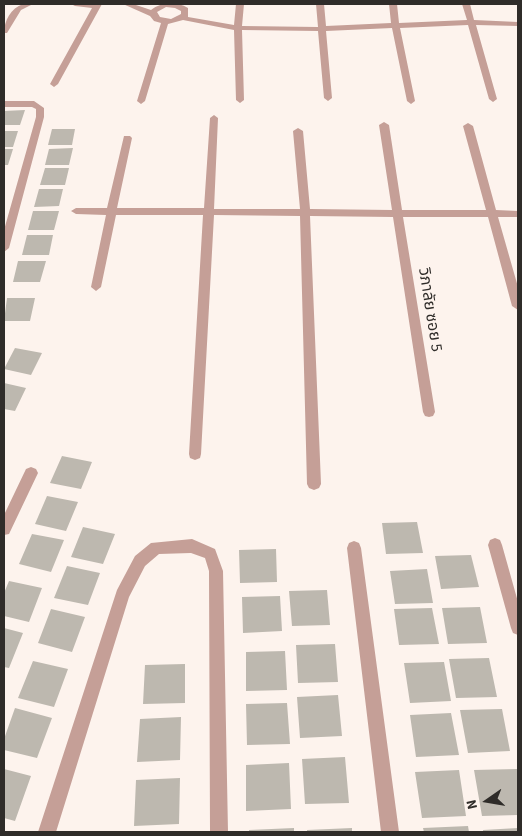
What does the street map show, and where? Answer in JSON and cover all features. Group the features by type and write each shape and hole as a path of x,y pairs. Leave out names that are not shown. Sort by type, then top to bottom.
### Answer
{"street":[{"path":"4,31 18,8 29,4"},
{"path":"54,84 97,5 75,4"},
{"path":"127,4 153,14 156,19 165,21 175,21 183,18 238,28 321,28 471,22 518,24"},
{"path":"240,4 238,28 240,100"},
{"path":"320,4 328,98"},
{"path":"393,4 395,25 410,100"},
{"path":"466,4 493,99"},
{"path":"153,14 162,5 174,5 186,12 183,18"},
{"path":"141,101 165,21"},
{"path":"4,104 34,104 40,108 40,117 4,248"},
{"path":"195,454 214,118"},
{"name":"วิภาลัย ซอย 5","path":"384,125 429,412"},
{"path":"468,126 518,306"},
{"path":"298,131 305,214 314,484"},
{"path":"96,288 127,138"},
{"path":"76,211 518,214"},
{"path":"4,527 31,473"},
{"path":"495,545 518,628"},
{"path":"47,832 122,595 140,561 156,548 192,546 210,554 216,570 219,832"},
{"path":"354,548 390,832"}],"building":[{"path":"25,110 20,125 4,125 4,111"},
{"path":"52,129 75,129 72,145 48,145"},
{"path":"4,131 18,131 13,147 4,147"},
{"path":"73,148 69,165 45,165 49,149"},
{"path":"4,149 13,149 8,165 4,165"},
{"path":"45,168 69,168 65,185 40,185"},
{"path":"39,189 63,189 59,206 34,207"},
{"path":"33,211 59,211 54,230 28,230"},
{"path":"27,235 53,235 49,255 22,255"},
{"path":"18,261 46,261 40,282 13,282"},
{"path":"7,298 35,298 30,321 4,321"},
{"path":"15,348 42,353 31,375 4,369"},
{"path":"4,383 26,388 15,411 4,409"},
{"path":"62,456 92,462 81,489 50,483"},
{"path":"47,496 78,502 66,531 35,524"},
{"path":"417,522 423,553 386,554 382,523"},
{"path":"83,527 115,534 103,564 71,557"},
{"path":"32,534 64,540 51,572 19,564"},
{"path":"276,549 277,582 240,583 239,550"},
{"path":"471,555 479,587 441,589 435,556"},
{"path":"67,566 100,573 88,605 54,598"},
{"path":"427,569 433,603 395,604 390,571"},
{"path":"9,581 42,588 29,622 4,616 4,593"},
{"path":"327,590 330,625 292,626 289,591"},
{"path":"280,596 282,631 243,633 242,597"},
{"path":"480,607 487,643 448,644 442,608"},
{"path":"432,608 439,644 399,645 394,609"},
{"path":"51,609 85,617 72,652 38,643"},
{"path":"4,628 23,633 9,668 4,667"},
{"path":"335,644 338,682 298,683 296,645"},
{"path":"285,651 287,690 246,691 246,652"},
{"path":"489,658 497,697 456,698 449,659"},
{"path":"33,661 68,669 54,707 18,698"},
{"path":"444,662 451,701 410,703 404,663"},
{"path":"185,664 185,703 143,704 145,665"},
{"path":"338,695 342,736 300,738 297,697"},
{"path":"287,703 290,744 247,745 246,704"},
{"path":"15,708 52,718 37,758 4,750 4,739"},
{"path":"502,709 510,751 468,753 460,710"},
{"path":"451,713 459,755 416,757 410,715"},
{"path":"181,717 180,760 137,762 140,719"},
{"path":"345,757 349,803 305,804 302,759"},
{"path":"289,763 291,809 246,811 246,765"},
{"path":"4,769 31,776 15,821 4,818"},
{"path":"517,769 518,815 482,816 474,770"},
{"path":"459,770 466,816 422,818 415,772"},
{"path":"180,778 179,824 134,826 136,780"},
{"path":"468,826 469,832 424,832 423,828"},
{"path":"294,828 294,832 249,832 249,830"},
{"path":"352,828 352,832 307,832 307,830"},
{"path":"518,828 518,832 483,832 483,830"}]}
